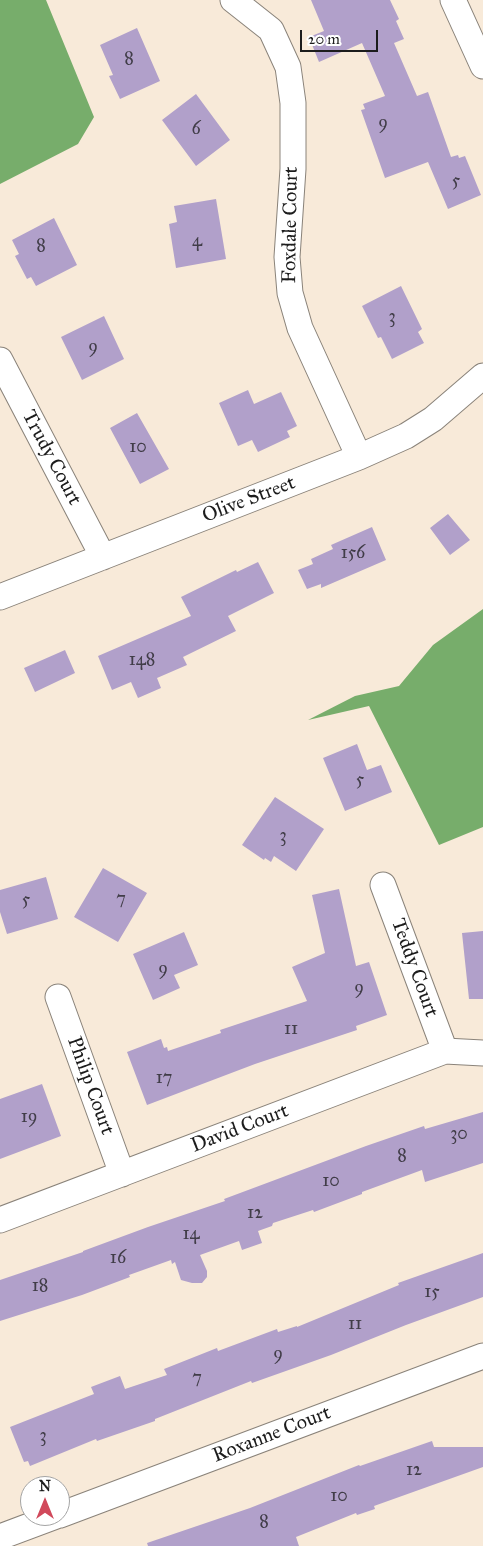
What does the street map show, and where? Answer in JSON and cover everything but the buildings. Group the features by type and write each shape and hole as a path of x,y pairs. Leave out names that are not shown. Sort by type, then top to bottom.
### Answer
{"street":[{"name":"Foxdale Court","path":"233,0 271,30 288,67 293,104 293,169 287,257 290,293 300,328 360,457"},
{"path":"453,0 483,66"},
{"name":"Trudy Court","path":"0,360 103,557"},
{"name":"Olive Street","path":"0,597 360,457 406,436 433,419 483,376"},
{"name":"Teddy Court","path":"383,885 445,1051"},
{"name":"Philip Court","path":"58,997 122,1174"},
{"name":"David Court","path":"0,1220 445,1051 483,1053"},
{"name":"Roxanne Court","path":"70,1511 483,1356"},
{"path":"0,1537 29,1526"}],"green space":[{"path":"0,0 46,0 94,117 78,144 0,184"},
{"path":"483,609 483,827 439,845 369,706 308,720 355,696 399,686 433,645"}]}
